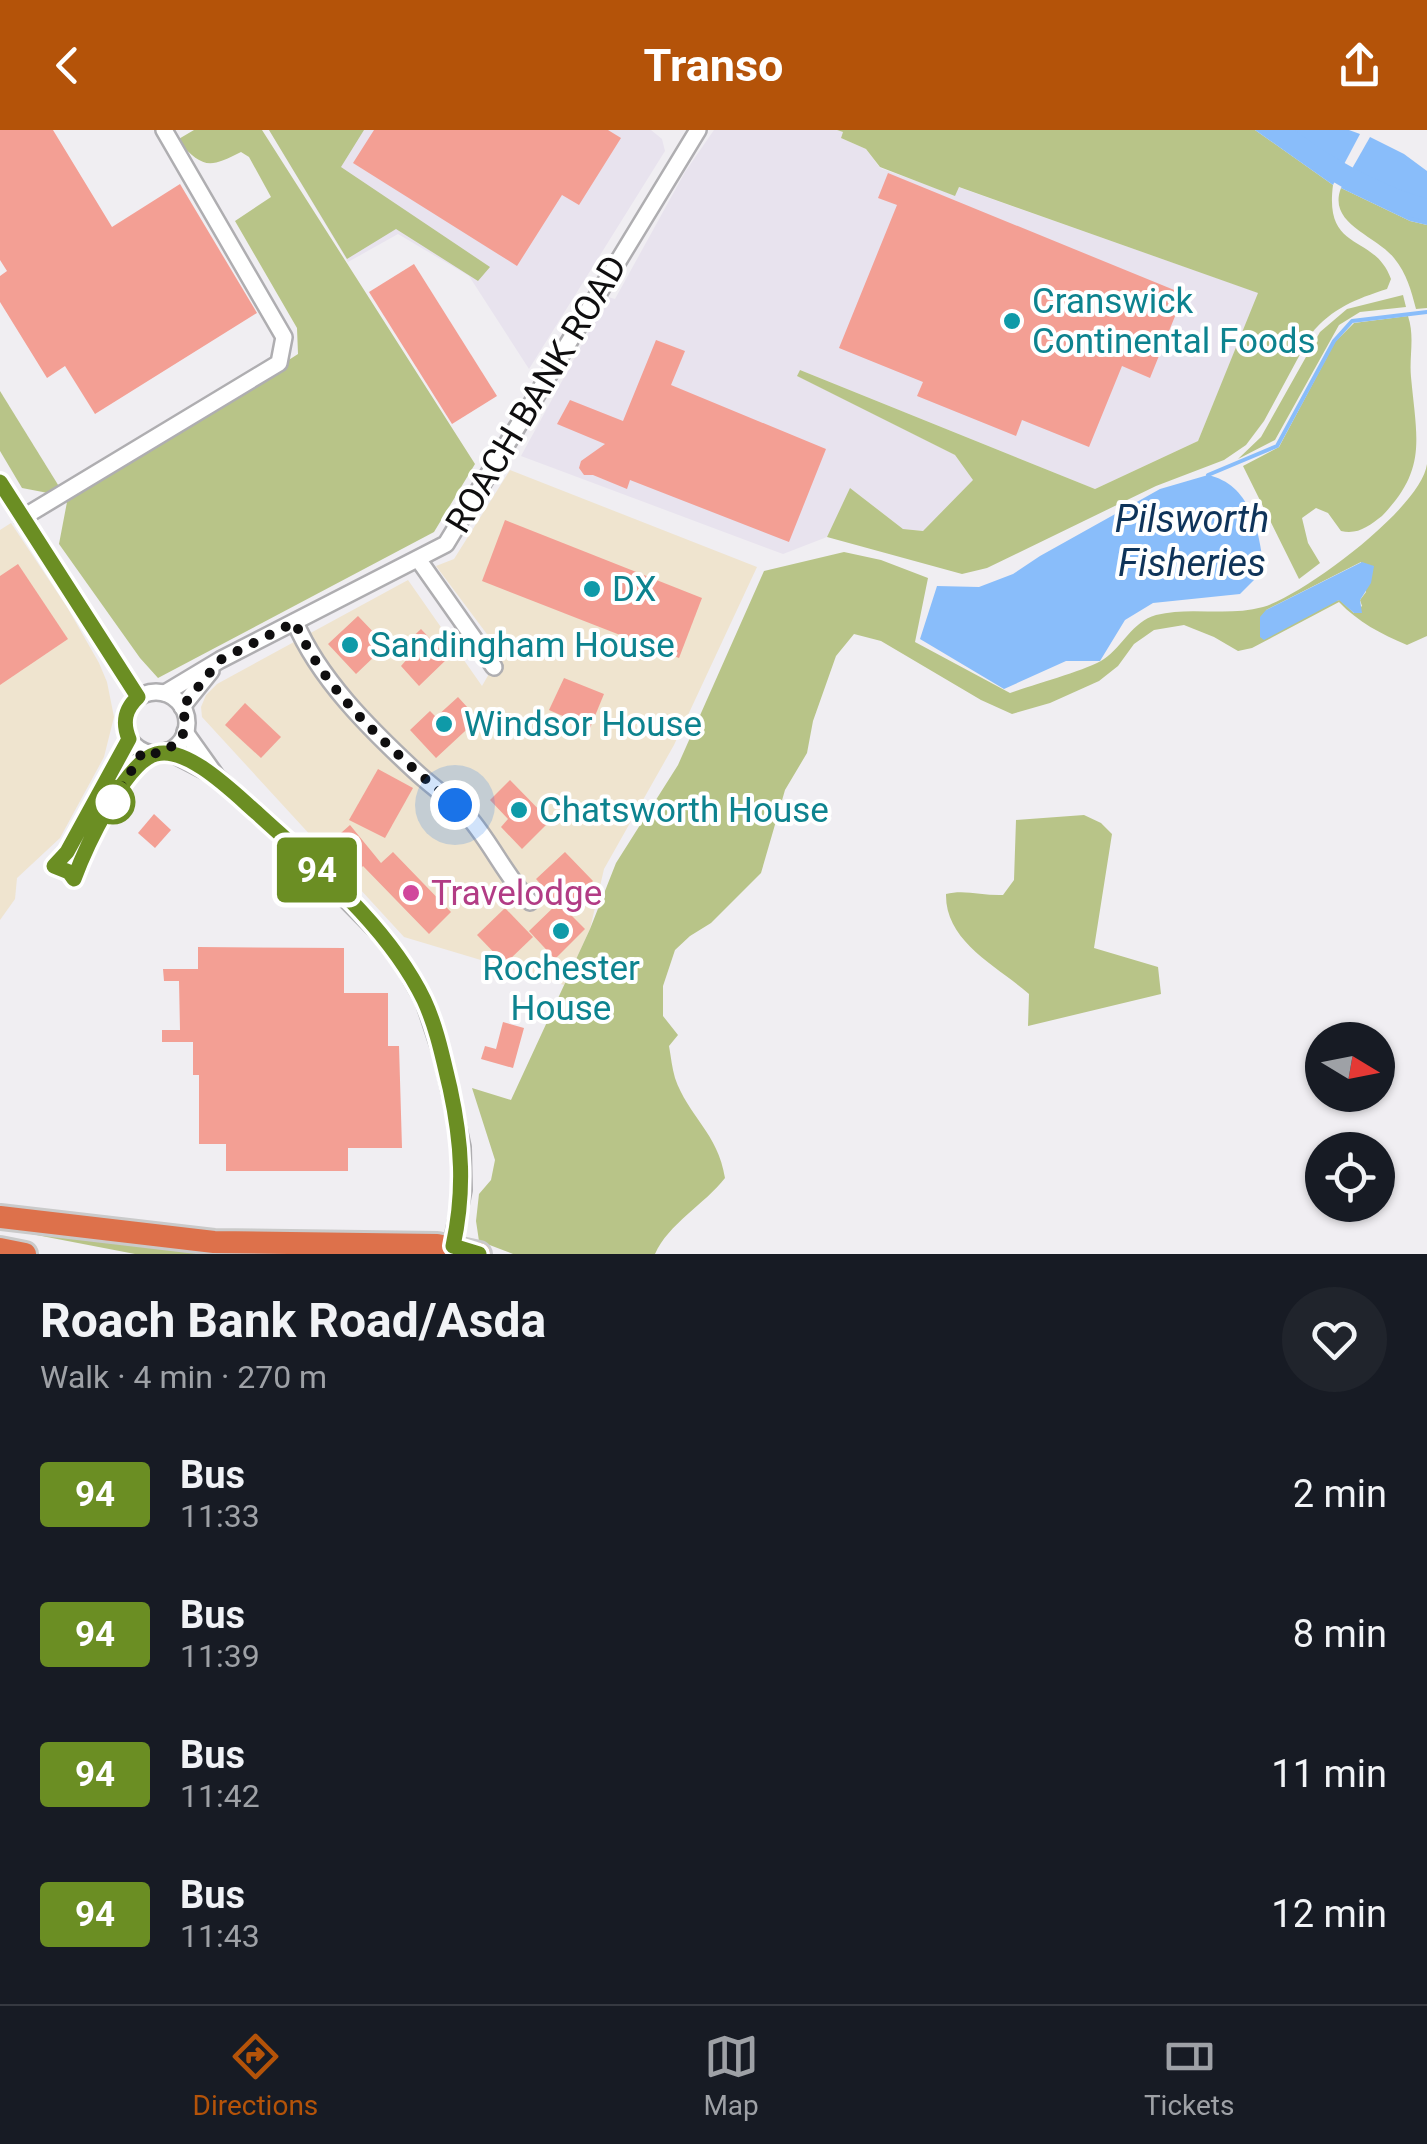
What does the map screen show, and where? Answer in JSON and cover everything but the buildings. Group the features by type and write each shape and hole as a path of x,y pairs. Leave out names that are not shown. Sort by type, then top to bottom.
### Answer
{"highway":[{"path":"0,1217 214,1242 480,1254"},
{"path":"0,1249 25,1254"}],"street":[{"path":"0,517 18,512 279,363 284,337 164,130"},
{"name":"ROACH BANK ROAD","path":"165,693 220,660 446,544 698,130"},
{"path":"0,482 138,697"},
{"path":"418,560 494,667"},
{"path":"295,622 304,643 344,697 416,772 472,821 530,902"},
{"name":"ROACH BANK ROAD","path":"182,707 220,660"},
{"path":"185,732 168,751 152,754 129,739 124,720 138,697 147,693 165,693 182,707 185,732 217,776 379,932 424,1001 442,1055 462,1147 463,1190 452,1250"},
{"path":"168,751 217,776"}],"shaded area":[{"path":"269,130 651,130 662,139 665,151 529,369 469,276 398,234 348,262"},
{"path":"714,130 837,130 843,132 841,138 866,149 880,168 955,195 958,187 1259,293 1198,441 1095,489 800,370 798,376 955,455 974,480 923,531 903,529 851,489 827,537 783,554 521,456 608,297 615,299 685,172"},
{"path":"510,470 757,567 674,745 604,869 590,929 564,985 404,937 202,717 206,695 217,684 408,580 482,686 501,653 436,566 454,559"},
{"path":"11,523 99,663 114,717 104,757 60,838 17,878 15,899 0,920 0,530"}],"green space":[{"path":"194,130 262,130 475,464 434,532 158,678 59,544 67,502 298,354 297,328 235,221 271,197 249,157 241,152 213,163 193,156 177,140"},
{"path":"269,130 364,130 341,167 490,267 478,281 396,229 347,259"},
{"path":"837,130 1255,130 1333,185 1336,222 1343,233 1374,254 1391,279 1387,289 1345,306 1311,334 1264,421 1246,445 1224,460 1156,486 987,568 962,574 827,537 850,488 903,529 923,531 973,480 955,455 797,376 800,370 1095,489 1198,441 1258,293 959,187 955,196 880,167 866,149 841,138 843,132"},
{"path":"1341,188 1410,221 1427,225 1427,308 1416,309 1394,258 1347,220 1341,211"},
{"path":"1403,295 1406,307 1360,312 1339,325 1275,440 1238,459 1261,437 1320,332 1347,309"},
{"path":"1408,316 1416,437 1413,468 1382,516 1358,531 1341,531 1328,513 1316,508 1302,518 1308,543 1320,563 1299,579 1243,466 1279,447 1335,342 1354,323"},
{"path":"0,391 60,488 48,493 22,488 0,451"},
{"path":"1427,464 1427,636 1407,645 1370,627 1339,602 1252,648 1238,651 1184,625 1154,630 1134,644 1118,666 1099,681 1050,703 1012,714 881,641 854,634 836,656 813,721 807,753 785,790 761,873 711,923 675,950 663,986 663,1016 678,1035 669,1046 675,1078 716,1149 725,1178 669,1233 655,1254 513,1254 479,1241 479,1194 491,1180 495,1160 472,1088 511,1100 616,863 678,765 764,571 844,552 881,560 928,578 915,642 1010,693 1096,663 1111,654 1140,623 1156,615 1250,610 1282,599 1332,568 1384,525 1420,482","holes":["1361,562 1366,592 1360,600 1362,606 1354,613 1340,600 1266,610"]},
{"path":"1084,815 1112,834 1094,948 1158,967 1161,994 1028,1026 1029,994 963,939 948,911 946,894 1003,895 1014,880 1016,820"},
{"path":"0,1228 236,1254 135,1254"}],"water":[{"path":"1255,130 1349,130 1360,134 1333,185"},
{"path":"1370,137 1427,171 1427,225 1410,221 1341,188"},
{"name":"Pilsworth Fisheries","path":"1208,475 1235,489 1256,526 1264,570 1240,594 1153,603 1125,620 1100,661 1066,661 1004,689 920,639 937,586 979,587 1013,574 1160,489"},
{"path":"1362,562 1374,566 1371,583 1360,600 1362,613 1354,613 1339,600 1264,640 1260,637 1260,617 1266,610"}],"waterway":[{"path":"1276,130 1348,178 1427,210"},
{"path":"1208,475 1277,446 1334,341 1352,321 1427,312"}],"bus line":[{"name":"94","path":"0,482 138,697 124,720 129,739 67,852 54,866 69,872 74,879 108,809 134,769 152,754 168,751 217,776 379,932 424,1001 442,1055 462,1147 463,1190 453,1246 479,1254"}],"place":[{"name":"Cranswick Continental Foods","path":"1012,321"},
{"name":"DX","path":"592,589"},
{"name":"Sandingham House","path":"350,645"},
{"name":"Windsor House","path":"444,724"},
{"name":"Chatsworth House","path":"519,810"},
{"name":"Travelodge","path":"411,893"},
{"name":"Rochester House","path":"561,931"}],"route":[{"path":"113,802 143,751 160,754 181,740 186,724 182,707 220,660 295,622 304,643 344,697 416,772 455,805"}]}
